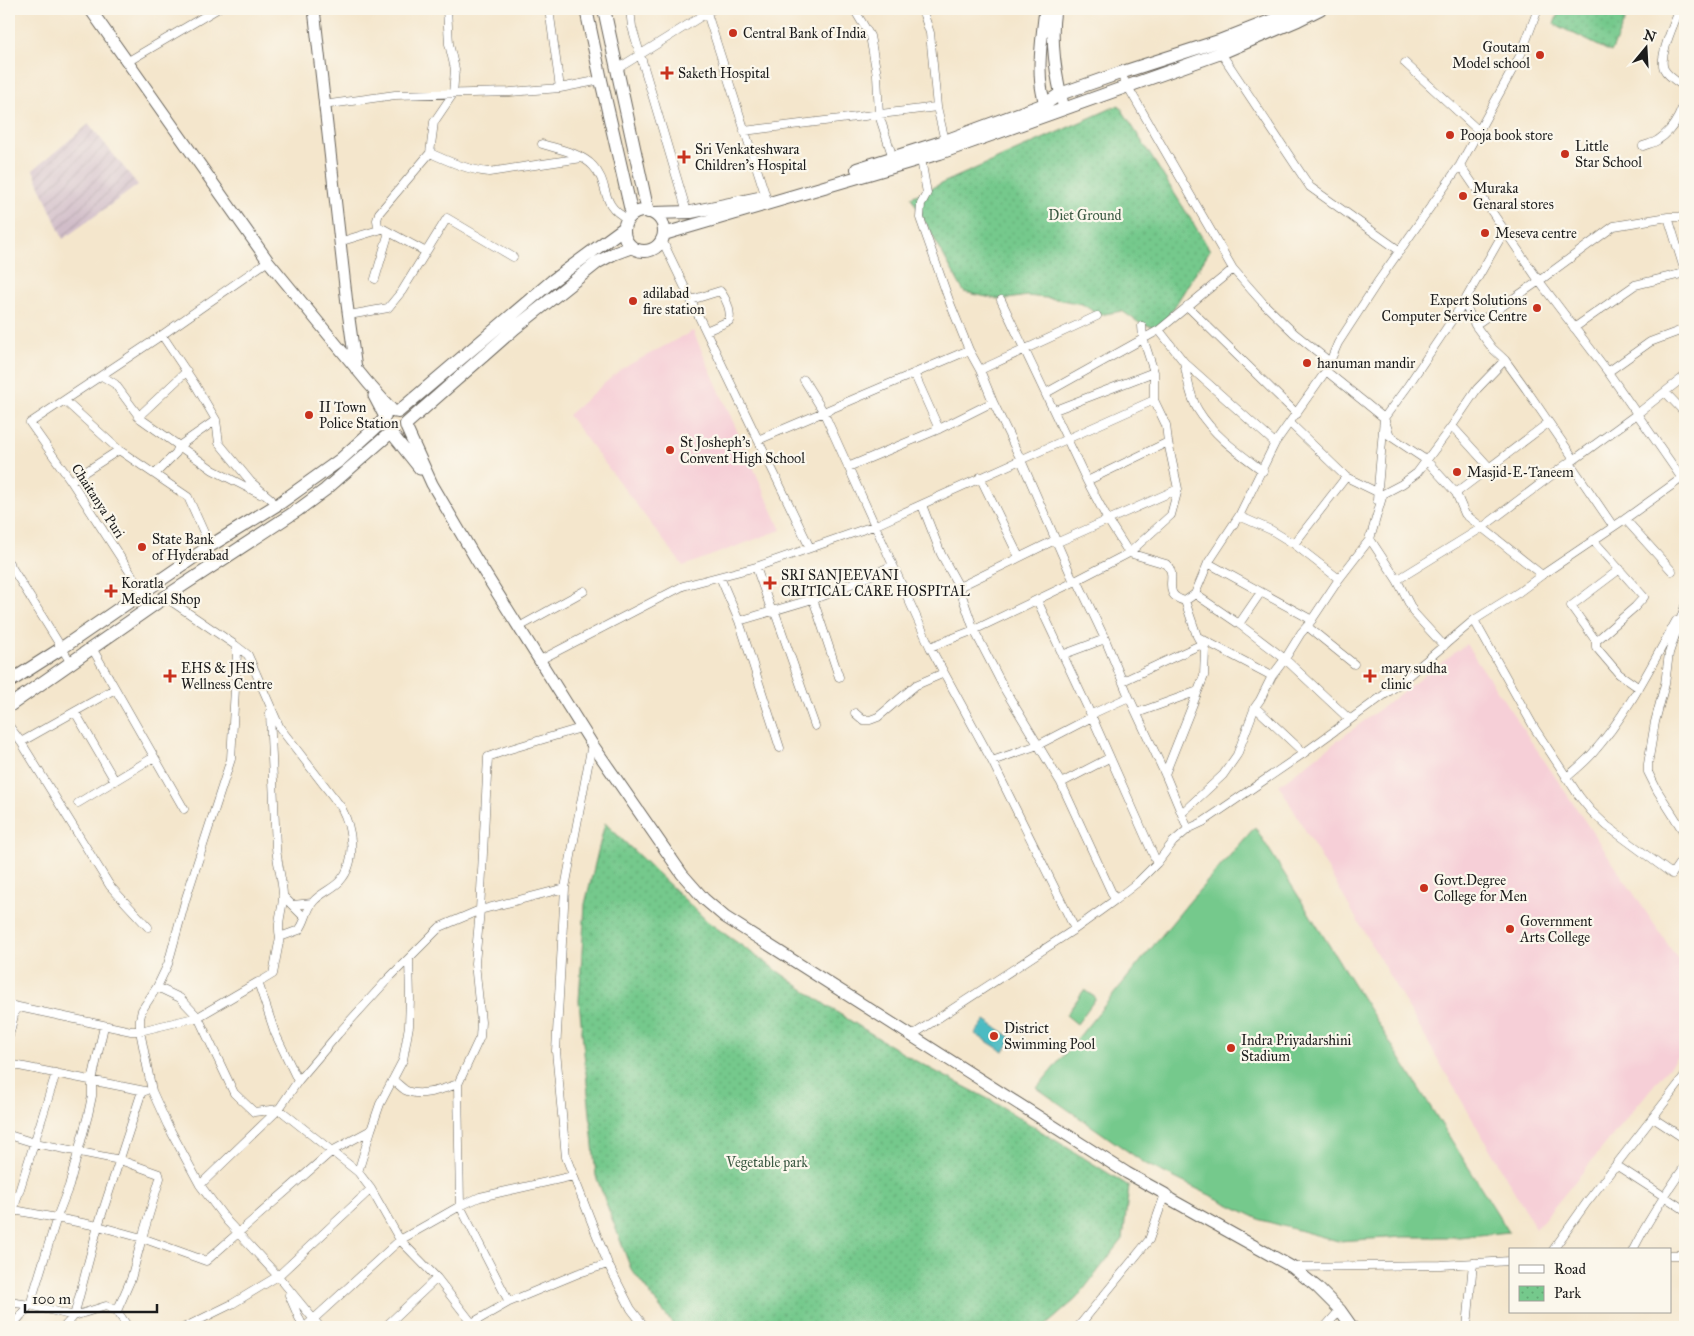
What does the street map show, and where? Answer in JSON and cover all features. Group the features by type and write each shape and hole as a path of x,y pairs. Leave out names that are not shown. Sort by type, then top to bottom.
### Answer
{"main road":[{"path":"90,9 268,261 368,383 390,416"},
{"path":"314,9 323,105 356,369"},
{"path":"586,9 628,221 626,238 632,247 643,251 649,250 659,245 663,237 662,222 650,212 604,9"},
{"path":"1045,9 1040,51 1042,85 1047,109"},
{"path":"1055,9 1053,38 1060,94 1064,109"},
{"path":"663,237 954,148 1047,109 1060,94 1219,41 1302,9"},
{"path":"9,682 62,648 275,501 340,460 552,281 640,212 687,212 766,197 1047,109 1064,109 1221,53 1320,9"},
{"path":"9,706 165,597 298,510 391,435 401,434 406,426 515,328 598,262 632,247"},
{"path":"390,416 404,416 406,426 432,484 476,559 581,728 682,874 704,899 725,917 1127,1173 1292,1267 1317,1287 1340,1310 1352,1327"},
{"path":"390,416 384,428 432,484"}],"street":[{"path":"127,62 217,9"},
{"path":"426,252 378,226 377,220 379,213 430,153 434,122 453,94 455,69 449,44 447,9"},
{"path":"549,9 560,88"},
{"path":"630,9 632,27 687,212"},
{"path":"854,9 870,36 877,75 879,115 893,158"},
{"path":"922,9 930,33 937,107 945,141"},
{"path":"1184,601 1195,594 1208,563 1239,516 1275,443 1326,371 1338,343 1460,165 1521,54 1538,9"},
{"path":"1643,146 1658,140 1672,127 1682,107 1685,95 1684,87 1672,78 1664,68 1663,56 1680,9"},
{"path":"617,69 710,11 744,131 766,197"},
{"path":"1221,53 1310,187 1400,251"},
{"path":"1405,63 1479,131"},
{"path":"1120,73 1233,269 1263,304 1294,333 1330,362"},
{"path":"323,105 395,95 510,92 560,88 601,80"},
{"path":"744,131 937,107"},
{"path":"542,144 582,158 592,165 601,177 610,206 628,221"},
{"path":"430,153 464,168 489,172 582,158"},
{"path":"920,159 928,193 921,204 920,218 950,303 969,350 1021,460 1056,542 1105,639 1188,829"},
{"path":"911,1036 1116,900 1138,882 1157,863 1173,842 1188,829 1203,822 1304,753 1395,687 1474,620 1520,592 1613,526 1684,480 1608,372 1539,282 1460,165"},
{"path":"1574,328 1635,285 1685,273 1668,217"},
{"path":"1475,324 1539,282 1614,226 1668,217 1685,217"},
{"path":"349,316 388,308 402,291 447,218 513,257"},
{"path":"340,242 386,230"},
{"path":"375,279 386,230"},
{"path":"1444,646 1414,613 1370,539 1379,493 1384,418 1464,302 1505,230"},
{"path":"663,237 691,300 810,548"},
{"path":"210,546 188,497 119,450 65,401 268,261"},
{"path":"1046,393 1159,330 1233,269"},
{"path":"691,300 720,291 723,295 730,316 729,321 706,331"},
{"path":"1001,300 1087,481 1108,520 1129,553 1166,564 1170,568 1172,573 1170,588 1178,599 1184,601"},
{"path":"1464,302 1475,324 1492,348 1505,360 1526,389 1613,526"},
{"path":"1187,306 1297,414"},
{"path":"980,370 1097,316"},
{"path":"930,647 974,630 1129,553 1171,515 1178,489 1166,425 1154,400 1154,372 1143,338 1142,326"},
{"path":"1608,372 1650,342 1685,329"},
{"path":"1159,330 1184,362 1275,443"},
{"path":"162,335 187,371 216,420 219,443 251,482 275,501"},
{"path":"758,440 969,350"},
{"path":"1354,664 1308,627 1339,579 1370,539 1383,494 1418,473 1477,389 1505,360"},
{"path":"1184,362 1187,380 1197,409 1226,443 1263,470"},
{"path":"138,417 187,371"},
{"path":"1326,371 1384,418 1390,436 1426,460 1456,493 1465,514 1542,575"},
{"path":"1054,410 1154,372"},
{"path":"914,373 940,429"},
{"path":"102,376 115,384 138,417 214,470 275,501"},
{"path":"1396,580 1483,527 1685,376"},
{"path":"804,380 823,411 930,647 992,761 1075,929"},
{"path":"1665,392 1685,413"},
{"path":"540,660 683,586 756,567 876,526 980,477 1154,400"},
{"name":"Chaitanya Puri","path":"65,401 30,423 71,481 135,580 141,594"},
{"path":"848,468 940,429 993,402"},
{"path":"155,474 176,453 179,446 216,420"},
{"path":"1290,423 1346,477 1379,493"},
{"path":"1456,493 1548,423"},
{"path":"1452,426 1490,468"},
{"path":"1087,481 1168,442"},
{"path":"71,481 119,450"},
{"path":"980,477 1019,557"},
{"path":"1294,544 1346,477"},
{"path":"959,587 1019,557 1178,489"},
{"path":"922,505 941,554 959,587 974,630 1005,690 1061,783 1116,900"},
{"path":"1239,516 1271,530 1294,544 1339,579"},
{"path":"1625,519 1672,571"},
{"path":"1593,540 1644,597 1596,640"},
{"path":"9,563 71,663"},
{"path":"1208,563 1311,622"},
{"path":"740,621 823,596 892,566"},
{"path":"756,567 772,612 776,615 815,726"},
{"path":"1620,569 1571,606 1596,640 1596,648 1619,674 1639,688"},
{"path":"720,577 740,621 780,748"},
{"path":"519,627 584,591"},
{"path":"1239,624 1260,592"},
{"path":"1195,594 1285,659 1349,719"},
{"path":"165,597 248,655 280,728 341,807 347,820 352,842 351,856 343,877 337,884 312,903 301,928 280,937"},
{"path":"814,599 840,677"},
{"path":"1037,600 1157,863"},
{"path":"1165,774 1204,676 1205,650 1197,636 1184,601"},
{"path":"1566,778 1606,738 1639,688 1685,605"},
{"path":"1685,605 1669,653 1665,684 1655,722 1648,764 1648,772 1657,790 1685,834"},
{"path":"1474,620 1566,778 1592,811 1607,826 1672,874 1685,856"},
{"path":"1182,813 1223,776 1237,755 1255,707 1272,676 1301,633 1311,622"},
{"path":"1197,636 1272,676"},
{"path":"1062,655 1105,639"},
{"path":"1123,681 1202,644"},
{"path":"236,645 231,759 186,898 168,964 157,987 142,1010 140,1031 152,1091 167,1124 200,1185 238,1234 278,1276 320,1327"},
{"path":"92,648 184,809"},
{"path":"855,713 863,720 878,717 916,685 944,673"},
{"path":"21,742 115,689"},
{"path":"1137,712 1198,691"},
{"path":"992,761 1038,744 1092,717 1094,713 1129,697"},
{"path":"1255,707 1304,753"},
{"path":"9,1036 12,1006 104,1026 140,1031 198,1017 273,974 280,937 279,921 284,896 277,867 270,708"},
{"path":"75,712 115,781"},
{"path":"9,726 21,742 110,886 148,927"},
{"path":"508,1302 460,1206 458,1084 480,1037 481,1022 475,963 480,910 488,757 581,728"},
{"path":"592,744 565,888 556,1051 566,1157 608,1264 631,1308 646,1327"},
{"path":"78,803 154,757"},
{"path":"1061,783 1109,758"},
{"path":"200,1185 279,1109 298,1081 338,1034 440,927 480,910 565,888"},
{"path":"284,896 305,918"},
{"path":"293,905 312,903"},
{"path":"358,1172 380,1104 403,1060 410,1026 408,959"},
{"path":"258,984 275,1033 298,1081"},
{"path":"157,987 180,998 198,1017 234,1093 254,1112 279,1109 358,1172 371,1189 400,1240 437,1278 471,1326 508,1302 579,1273 608,1264"},
{"path":"10,1327 30,1305 57,1217 69,1186 92,1096 92,1081 104,1026"},
{"path":"9,1066 56,1073 142,1091 152,1091"},
{"path":"9,1224 11,1210 35,1143 56,1073"},
{"path":"1554,1248 1587,1202 1685,1076"},
{"path":"392,1080 406,1091 416,1093 430,1092 458,1084"},
{"path":"64,1327 74,1316 98,1226 142,1091"},
{"path":"1653,1118 1685,1139"},
{"path":"11,1210 98,1226 142,1238 206,1261 332,1151 371,1130"},
{"path":"9,1135 35,1143 120,1160 159,1174 160,1178 131,1279 117,1311"},
{"path":"1616,1165 1685,1210"},
{"path":"1634,1248 1663,1197 1685,1166"},
{"path":"286,1286 304,1327 400,1240 460,1206 480,1197 573,1176"},
{"path":"185,1327 232,1304 278,1276 371,1189"},
{"path":"1078,1327 1149,1240 1166,1194"},
{"path":"1672,1255 1685,1255"},
{"path":"1292,1267 1509,1261"},
{"path":"1467,1327 1473,1263"},
{"path":"385,1327 437,1278"},
{"path":"9,1302 74,1316 106,1306 117,1311 128,1327"},
{"path":"1325,1327 1340,1310"}],"shaded area":[{"path":"89,124 138,185 63,239 33,170"},
{"name":"St Josheph's Convent High School","path":"693,331 781,530 683,566 568,415 621,369"},
{"name":"Government Arts College","path":"1466,644 1685,970 1685,1047 1536,1229 1279,785"}],"green space":[{"path":"1560,9 1630,9 1611,52 1554,24"},
{"name":"Diet Ground","path":"1119,105 1210,250 1159,328 1141,324 1122,311 1099,315 1082,304 1056,299 1027,296 1001,300 964,292 911,197"},
{"name":"Vegetable park","path":"605,823 708,922 830,1008 912,1059 994,1102 1129,1186 1123,1239 1076,1299 1044,1327 675,1327 631,1269 596,1176 579,1001 585,904"},
{"name":"Indra Priyadarshini Stadium","path":"1255,827 1509,1232 1459,1237 1403,1237 1338,1241 1261,1220 1146,1164 1037,1088 1189,902"},
{"path":"1084,990 1096,998 1077,1024 1066,1015"}],"water":[{"name":"District Swimming Pool","path":"985,1020 1012,1038 1004,1052 975,1034"}],"place":[{"name":"Central Bank of India","path":"733,33"},
{"name":"Goutam Model school","path":"1540,55"},
{"name":"Saketh Hospital","path":"667,73"},
{"name":"Pooja book store","path":"1450,135"},
{"name":"Little Star School","path":"1565,154"},
{"name":"Sri Venkateshwara Children's Hospital","path":"684,157"},
{"name":"Muraka Genaral stores","path":"1463,196"},
{"name":"Meseva centre","path":"1485,233"},
{"name":"adilabad fire station","path":"633,301"},
{"name":"Expert Solutions Computer Service Centre","path":"1537,308"},
{"name":"hanuman mandir","path":"1307,363"},
{"name":"II Town Police Station","path":"309,415"},
{"name":"St Josheph's Convent High School","path":"670,450"},
{"name":"Masjid-E-Taneem","path":"1457,472"},
{"name":"State Bank of Hyderabad","path":"142,547"},
{"name":"SRI SANJEEVANI CRITICAL CARE HOSPITAL","path":"770,583"},
{"name":"Koratla Medical Shop","path":"111,591"},
{"name":"EHS & JHS Wellness Centre","path":"170,676"},
{"name":"mary sudha clinic","path":"1370,676"},
{"name":"Govt.Degree College for Men","path":"1424,888"},
{"name":"Government Arts College","path":"1510,929"},
{"name":"District Swimming Pool","path":"994,1036"},
{"name":"Indra Priyadarshini Stadium","path":"1231,1048"}]}
